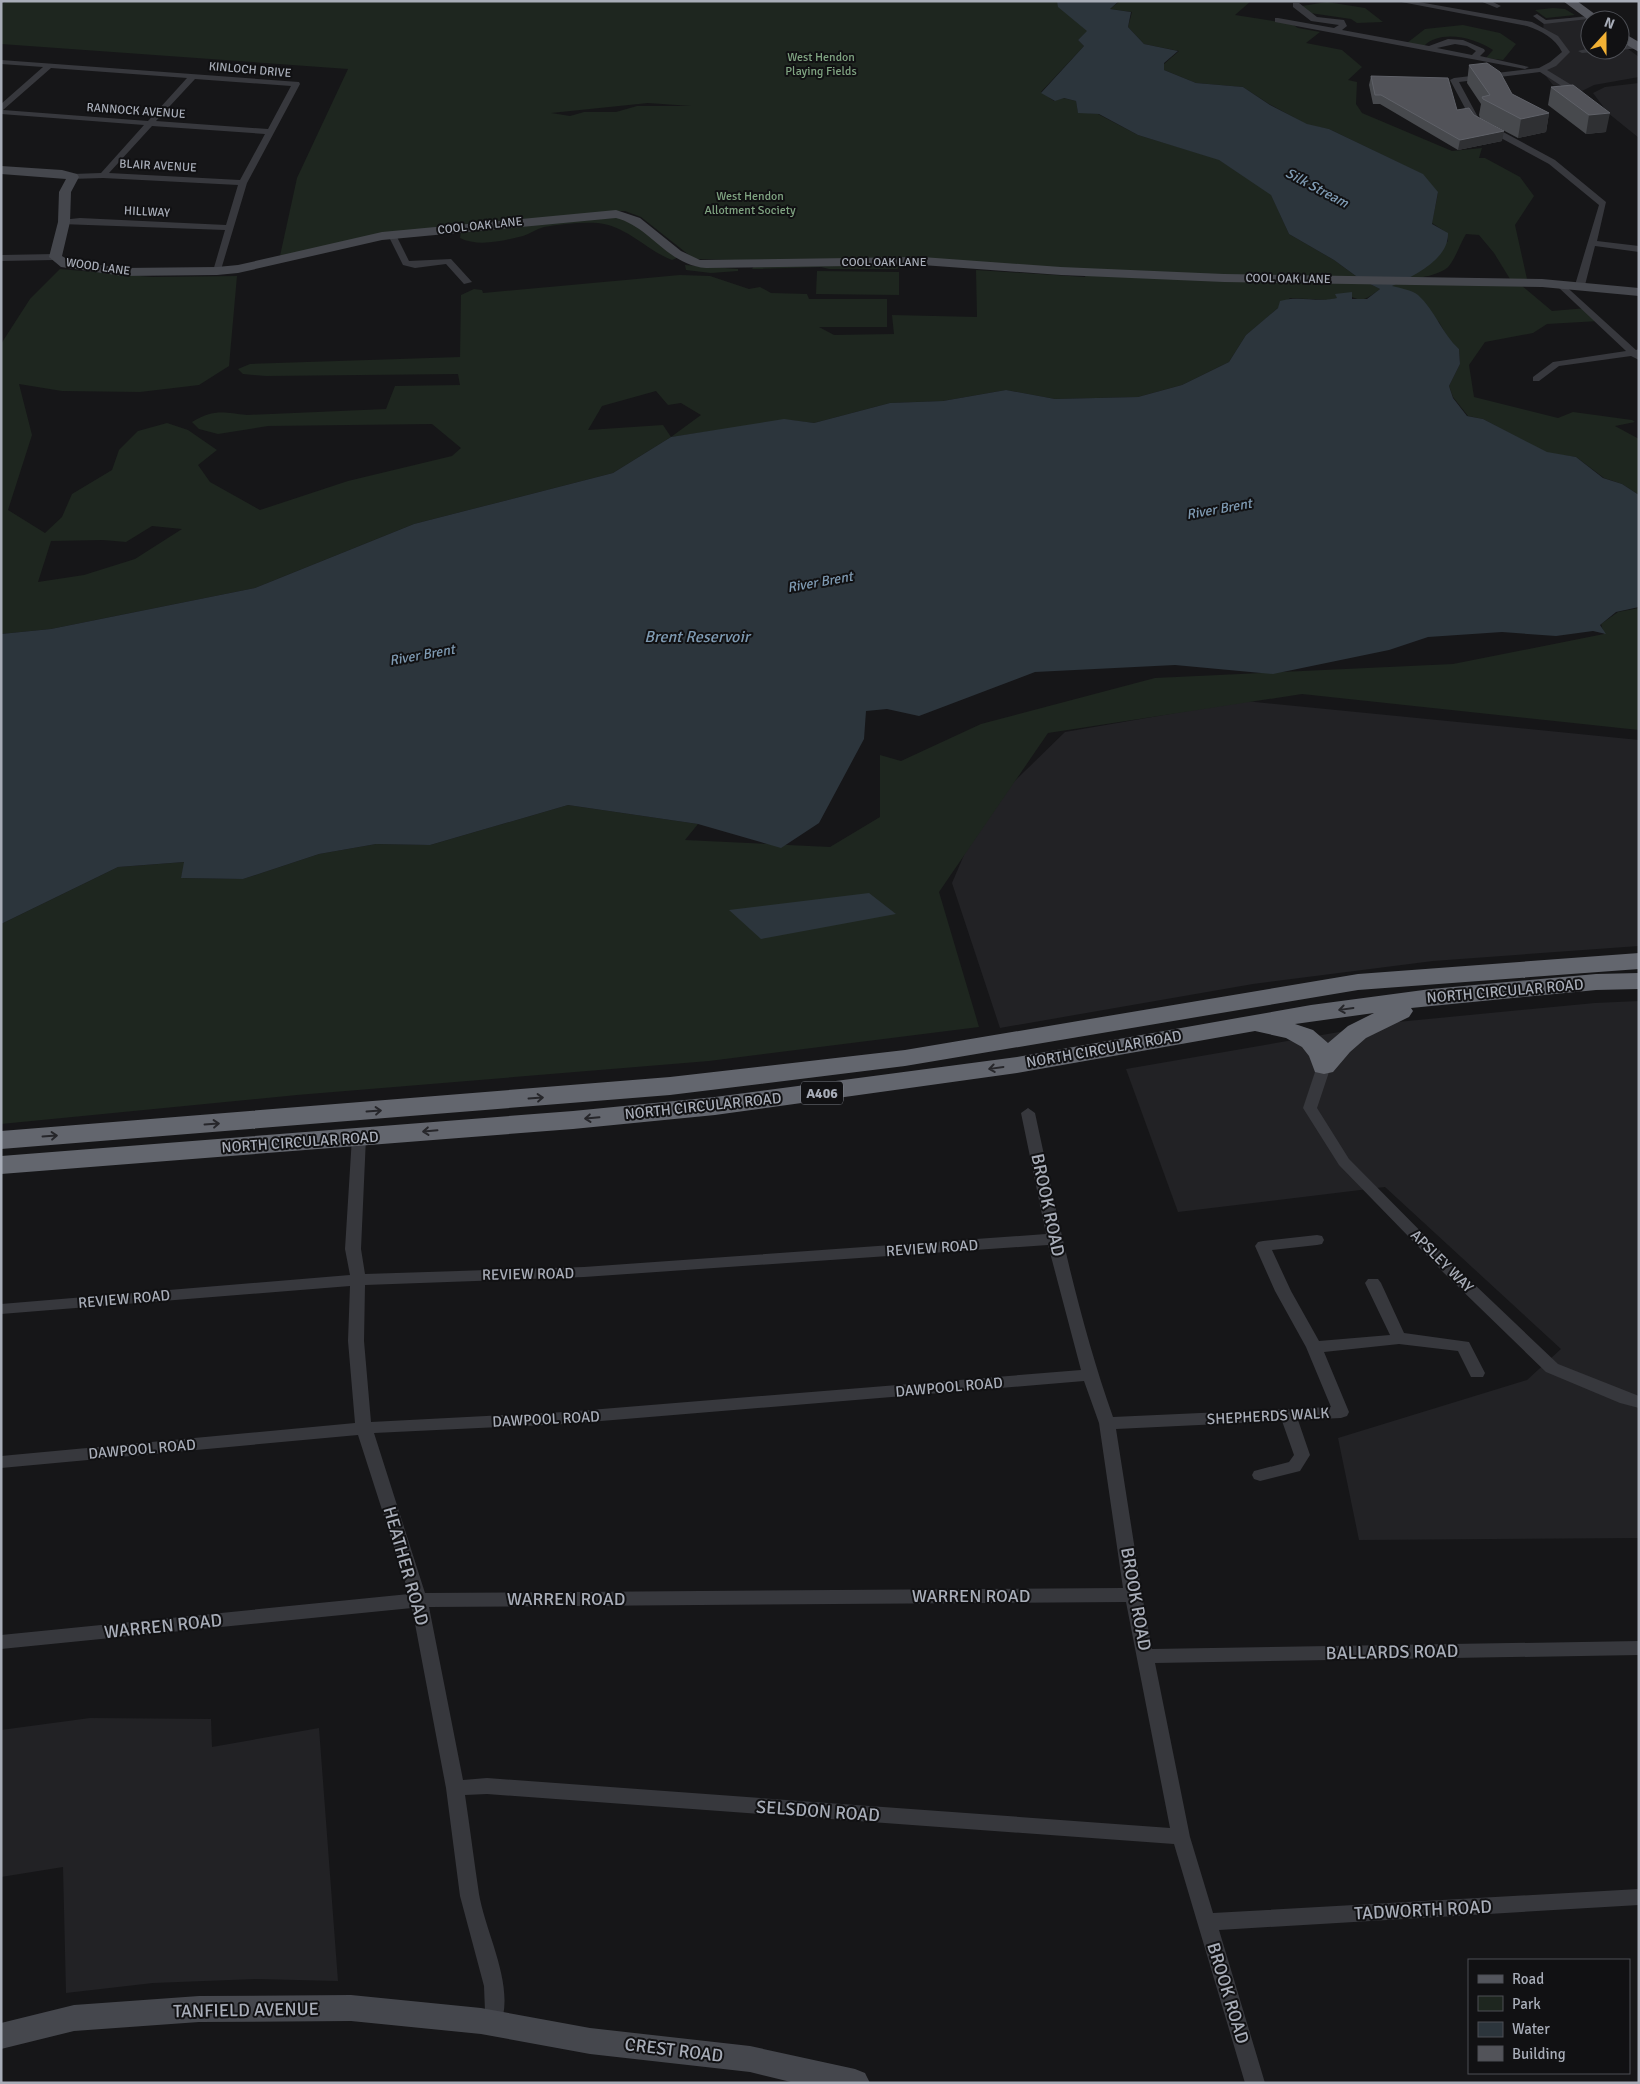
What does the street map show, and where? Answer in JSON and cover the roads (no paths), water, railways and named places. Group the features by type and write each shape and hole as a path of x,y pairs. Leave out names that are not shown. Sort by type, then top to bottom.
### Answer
{"highway":[{"name":"NORTH CIRCULAR ROAD","path":"1,1140 689,1084 905,1058 1358,982 1639,961"},
{"name":"NORTH CIRCULAR ROAD","path":"1,1165 583,1119 829,1092 1017,1065 1245,1024 1431,997 1596,982 1639,981"},
{"path":"1324,1066 1337,1047 1349,1036 1369,1023 1431,997"},
{"path":"1245,1024 1285,1029 1307,1038 1323,1052 1324,1066"}],"main road":[{"path":"1569,1 1582,10"}],"street":[{"path":"1399,1 1529,24 1543,28 1563,44 1566,52 1553,64 1541,70 1454,80 1476,121 1552,162 1603,204 1580,285"},
{"path":"1483,1 1497,6"},
{"path":"1296,5 1315,19"},
{"path":"1537,16 1544,22 1580,20"},
{"path":"1302,24 1308,20 1315,19 1341,22 1344,26 1335,31"},
{"path":"1278,20 1541,70 1568,89 1585,96"},
{"path":"1430,49 1438,42 1454,42 1476,46 1481,51 1474,57"},
{"name":"KINLOCH DRIVE","path":"1,62 296,84 242,183 217,271"},
{"path":"1,108 50,65"},
{"path":"103,175 193,76"},
{"name":"RANNOCK AVENUE","path":"1,112 270,132"},
{"path":"1,170 62,174 73,177"},
{"name":"BLAIR AVENUE","path":"73,177 103,175 242,183"},
{"name":"WOOD LANE","path":"73,177 66,192 64,222 55,257 60,262 74,266 149,273"},
{"name":"COOL OAK LANE","path":"149,273 238,269 392,235 616,214 635,220 685,259 697,262 728,264 922,261 1061,272 1361,281 1560,284 1639,292"},
{"name":"HILLWAY","path":"64,222 80,221 230,228"},
{"path":"392,235 406,263 448,261 467,282"},
{"path":"1592,243 1639,249"},
{"path":"1,258 55,257"},
{"path":"1560,284 1637,354"},
{"path":"1536,379 1556,364 1637,354"},
{"name":"APSLEY WAY","path":"1324,1066 1310,1108 1344,1162 1449,1269 1552,1368 1626,1399 1639,1402"},
{"name":"BROOK ROAD","path":"1028,1113 1054,1239 1090,1376 1107,1423 1134,1595 1181,1837 1255,2083"},
{"name":"HEATHER ROAD","path":"359,1137 353,1249 358,1280 356,1341 364,1428 419,1600 455,1788 470,1896 494,1986 495,2011 492,2022"},
{"name":"REVIEW ROAD","path":"1,1309 358,1280 584,1272 1054,1239"},
{"name":"SHEPHERDS WALK","path":"1107,1423 1341,1412 1314,1347 1283,1291 1263,1246 1317,1240"},
{"path":"1373,1283 1398,1338"},
{"path":"1314,1347 1387,1341 1398,1338 1463,1346 1478,1373"},
{"name":"DAWPOOL ROAD","path":"1,1462 364,1428 565,1418 1090,1376"},
{"path":"1260,1475 1294,1466 1302,1455 1288,1415"},
{"name":"WARREN ROAD","path":"1,1642 419,1600 1134,1595"},
{"name":"BALLARDS ROAD","path":"1146,1656 1639,1648"},
{"name":"SELSDON ROAD","path":"455,1788 487,1786 1181,1837"},
{"name":"TADWORTH ROAD","path":"1206,1922 1639,1897"},
{"name":"TANFIELD AVENUE","path":"1,2036 74,2018 199,2009 351,2008 492,2022"},
{"name":"CREST ROAD","path":"492,2022 590,2040 750,2059 855,2083"}],"water":[{"name":"Brent Reservoir","path":"1057,1 1119,1 1110,9 1131,12 1128,27 1144,44 1178,51 1164,63 1164,70 1196,83 1243,87 1270,105 1307,124 1329,129 1423,174 1438,192 1432,224 1448,233 1447,243 1443,251 1428,266 1392,286 1409,290 1418,295 1459,349 1460,364 1449,386 1453,398 1467,416 1483,419 1547,452 1576,457 1603,478 1622,484 1639,495 1639,607 1616,612 1600,625 1606,634 1593,631 1556,636 1502,632 1428,637 1389,650 1273,674 1175,665 1035,672 919,716 887,709 866,711 864,739 819,823 781,848 698,824 568,805 430,845 376,844 319,854 243,879 181,878 184,862 118,867 1,924 1,634 51,629 255,588 414,524 613,473 671,437 784,419 814,423 890,403 943,401 1006,390 1055,399 1138,397 1182,385 1229,362 1246,335 1278,308 1280,301 1287,299 1323,300 1337,298 1335,294 1352,292 1352,299 1367,299 1380,289 1360,279 1334,260 1289,234 1271,195 1219,160 1138,135 1099,114 1078,113 1076,101 1064,98 1055,101 1041,93 1084,46 1078,40 1087,31 1058,7"},
{"path":"869,893 896,914 761,939 729,910"}],"park label":[{"name":"West Hendon Playing Fields","path":"821,64"},
{"name":"West Hendon Allotment Society","path":"750,203"}],"water label":[{"name":"Silk Stream","path":"1317,188"},
{"name":"River Brent","path":"1219,509"},
{"name":"River Brent","path":"820,582"},
{"name":"River Brent","path":"422,655"}]}
